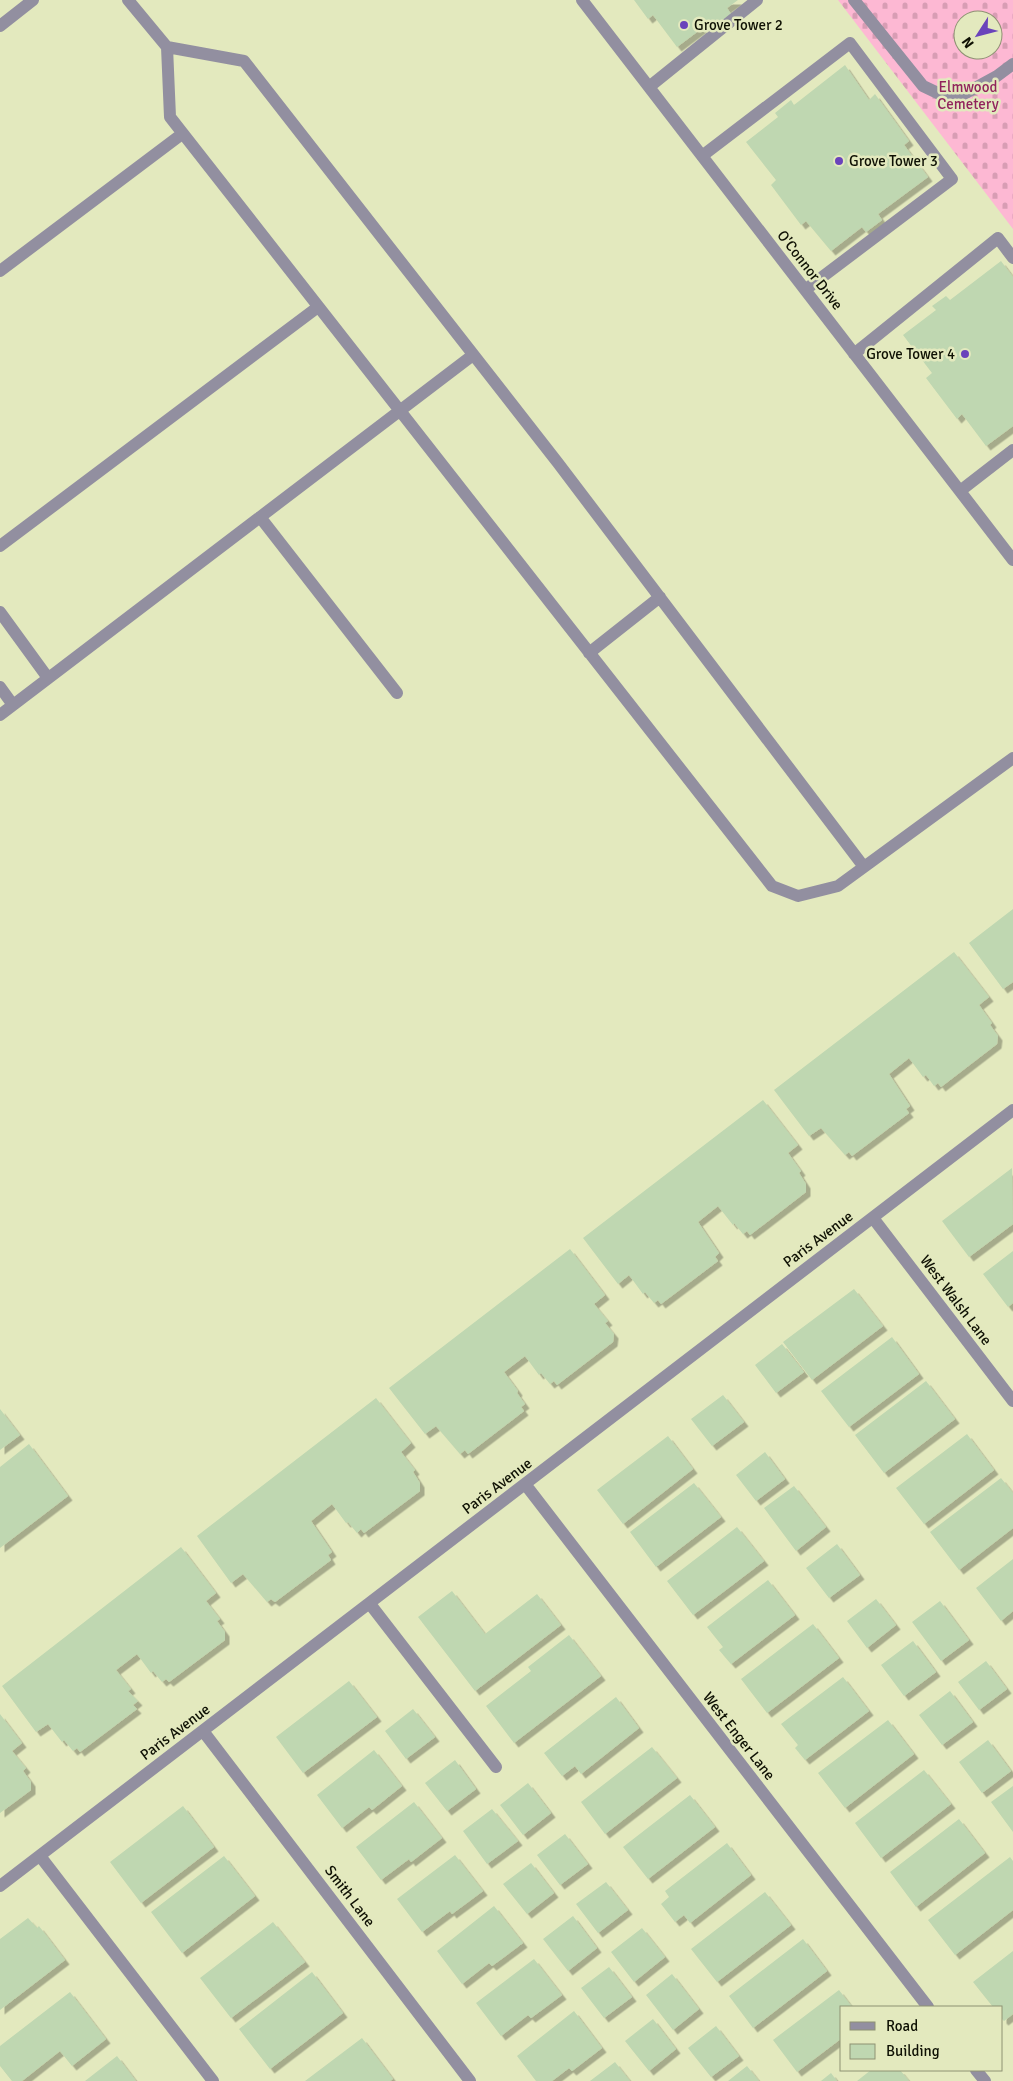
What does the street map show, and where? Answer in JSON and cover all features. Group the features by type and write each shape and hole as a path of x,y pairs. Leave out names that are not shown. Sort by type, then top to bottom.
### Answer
{"street":[{"path":"0,26 33,0"},
{"path":"128,0 167,47 170,117 182,134 772,886 798,896 838,886 1013,758"},
{"name":"O'Connor Drive","path":"582,0 1012,557"},
{"path":"649,87 757,0"},
{"path":"854,0 923,86 944,96 964,94 997,76 1013,64"},
{"path":"702,156 850,43 952,179 805,290"},
{"path":"167,47 244,61 474,355 864,867"},
{"path":"0,272 182,134"},
{"path":"854,354 998,238 1013,258"},
{"path":"0,546 318,307"},
{"path":"0,715 474,355"},
{"path":"960,492 1013,450"},
{"path":"260,517 397,693"},
{"path":"589,653 660,597"},
{"path":"0,612 48,678"},
{"path":"0,687 13,705"},
{"name":"Paris Avenue","path":"0,1886 1013,1110"},
{"name":"West Walsh Lane","path":"873,1218 1013,1401"},
{"name":"West Enger Lane","path":"525,1484 927,2006"},
{"path":"370,1604 496,1767"},
{"name":"Smith Lane","path":"203,1731 470,2081"},
{"path":"40,1856 213,2081"},
{"path":"977,2071 985,2081"}],"green space":[{"name":"Elmwood Cemetery","path":"838,0 1013,0 1013,229"}],"building":[{"name":"Grove Tower 2","path":"634,0 738,0 727,8 731,14 713,27 709,23 677,47 653,15 648,19"},
{"name":"Grove Tower 3","path":"845,65 869,100 875,94 909,141 904,145 928,177 878,214 882,220 866,232 862,227 831,251 806,221 801,225 771,185 776,180 746,142 778,117 775,113 791,100 794,105"},
{"name":"Grove Tower 4","path":"1001,261 1013,277 1013,426 986,446 962,414 957,419 926,378 932,373 903,335 936,310 932,306 946,296 950,300"},
{"path":"1013,909 1013,982 1003,989 969,943"},
{"path":"954,952 989,997 979,1005 992,1023 990,1025 998,1036 997,1044 941,1087 938,1083 934,1086 926,1075 923,1077 909,1058 889,1074 910,1106 906,1109 909,1113 852,1156 849,1152 845,1155 821,1128 809,1136 774,1090"},
{"path":"763,1100 798,1145 788,1153 801,1171 799,1173 806,1184 806,1192 750,1235 747,1231 743,1234 734,1223 733,1225 718,1206 698,1222 719,1253 715,1257 718,1261 661,1304 658,1300 654,1303 645,1292 643,1294 629,1275 618,1284 583,1238"},
{"path":"1012,1168 1013,1224 969,1257 942,1221"},
{"path":"570,1249 605,1295 594,1304 608,1321 605,1323 614,1334 613,1342 557,1385 554,1381 550,1384 541,1373 539,1375 525,1356 504,1372 525,1404 521,1407 524,1411 468,1454 465,1450 460,1454 436,1426 425,1434 389,1388"},
{"path":"1013,1251 1013,1303 1008,1307 983,1274"},
{"path":"854,1289 883,1326 812,1380 783,1342"},
{"path":"892,1337 919,1374 849,1427 821,1391"},
{"path":"782,1344 804,1372 776,1393 755,1365"},
{"path":"926,1381 955,1419 884,1473 855,1435"},
{"path":"723,1395 744,1422 712,1446 691,1419"},
{"path":"376,1398 411,1443 401,1452 415,1470 413,1472 420,1483 420,1491 364,1533 361,1529 357,1533 348,1522 346,1523 332,1504 311,1521 332,1552 328,1555 331,1560 275,1602 271,1599 267,1602 243,1574 231,1583 197,1536"},
{"path":"0,1409 20,1435 0,1450"},
{"path":"967,1434 994,1470 924,1524 896,1488"},
{"path":"668,1436 693,1469 623,1524 597,1490"},
{"path":"29,1444 68,1496 0,1548 0,1467"},
{"path":"765,1452 785,1479 756,1501 736,1475"},
{"path":"1001,1478 1013,1493 1013,1528 959,1570 930,1532"},
{"path":"694,1483 721,1517 656,1567 630,1532"},
{"path":"794,1486 826,1527 796,1551 764,1508"},
{"path":"737,1527 764,1561 693,1615 667,1581"},
{"path":"837,1544 860,1575 829,1598 806,1568"},
{"path":"181,1547 216,1593 206,1601 220,1619 217,1621 225,1632 225,1640 169,1682 166,1679 162,1682 153,1671 151,1673 137,1654 116,1670 131,1689 128,1691 138,1701 133,1705 137,1709 80,1752 77,1748 73,1751 64,1740 62,1742 48,1724 36,1732 2,1686"},
{"path":"1013,1559 1013,1611 1001,1621 976,1588"},
{"path":"768,1580 795,1615 731,1664 719,1650 723,1647 707,1627"},
{"path":"452,1591 485,1634 537,1594 561,1625 475,1691 418,1617"},
{"path":"876,1599 896,1625 867,1648 847,1621"},
{"path":"940,1601 969,1640 941,1661 912,1622"},
{"path":"813,1624 839,1658 767,1713 741,1679"},
{"path":"569,1635 601,1676 514,1743 486,1706 531,1671 528,1667"},
{"path":"913,1641 936,1672 904,1696 881,1665"},
{"path":"986,1661 1007,1689 979,1710 958,1682"},
{"path":"843,1677 869,1711 805,1760 795,1748 798,1745 781,1724"},
{"path":"349,1681 377,1717 303,1773 276,1737"},
{"path":"950,1691 973,1722 942,1745 919,1715"},
{"path":"616,1697 639,1728 581,1774 575,1766 562,1776 544,1753"},
{"path":"413,1709 435,1737 406,1759 385,1731"},
{"path":"0,1714 22,1743 12,1751 26,1768 23,1771 31,1782 31,1790 0,1813"},
{"path":"888,1720 914,1754 845,1808 818,1773"},
{"path":"988,1740 1011,1771 982,1793 959,1762"},
{"path":"652,1747 677,1778 605,1834 581,1802"},
{"path":"374,1750 402,1786 372,1810 369,1807 342,1828 317,1795"},
{"path":"455,1760 476,1789 447,1811 425,1783"},
{"path":"924,1770 951,1804 881,1858 855,1823"},
{"path":"528,1783 551,1813 523,1835 500,1805"},
{"path":"1013,1786 1013,1832 991,1802"},
{"path":"690,1795 715,1827 648,1879 623,1847"},
{"path":"414,1802 442,1838 411,1862 409,1859 381,1880 356,1847"},
{"path":"183,1806 214,1847 141,1903 110,1862"},
{"path":"492,1809 518,1841 487,1864 463,1831"},
{"path":"959,1819 985,1853 916,1907 890,1872"},
{"path":"565,1834 588,1864 560,1885 537,1855"},
{"path":"727,1843 751,1875 690,1923 684,1915 675,1922 661,1904 669,1897 665,1891"},
{"path":"455,1855 483,1891 452,1914 450,1911 422,1932 397,1899"},
{"path":"224,1856 255,1896 182,1953 151,1912"},
{"path":"1010,1857 1013,1861 1013,1910 955,1955 928,1920"},
{"path":"531,1863 554,1893 527,1914 503,1884"},
{"path":"606,1882 628,1910 598,1933 576,1904"},
{"path":"765,1892 791,1925 717,1982 691,1949"},
{"path":"494,1906 523,1943 492,1966 489,1963 462,1984 437,1951"},
{"path":"573,1916 597,1948 568,1971 543,1939"},
{"path":"28,1918 37,1928 39,1926 65,1960 0,2010 0,1939"},
{"path":"273,1922 305,1962 231,2018 200,1978"},
{"path":"642,1928 665,1957 634,1982 611,1952"},
{"path":"803,1939 827,1971 753,2028 729,1996"},
{"path":"1013,1951 1013,2014 1004,2021 1003,2006 992,2006 973,1982"},
{"path":"534,1959 562,1995 531,2018 528,2015 501,2036 476,2003"},
{"path":"609,1967 632,1997 604,2018 581,1988"},
{"path":"312,1972 343,2013 270,2069 239,2029"},
{"path":"672,1974 699,2009 673,2030 646,1995"},
{"path":"839,1990 851,2006 840,2006 840,2040 797,2072 773,2040"},
{"path":"70,1992 106,2039 72,2066 60,2051 22,2081 12,2081 0,2066 0,2046"},
{"path":"574,2011 602,2048 572,2071 569,2068 552,2081 536,2081 517,2056"},
{"path":"653,2019 676,2049 649,2071 625,2041"},
{"path":"716,2026 739,2056 711,2077 688,2048"},
{"path":"362,2038 393,2079 390,2081 305,2081"},
{"path":"117,2056 136,2081 85,2081"},
{"path":"615,2062 630,2081 590,2081"},
{"path":"747,2066 759,2081 728,2081"},
{"path":"870,2071 901,2071 909,2081 857,2081"},
{"path":"831,2073 837,2081 821,2081"}],"place":[{"name":"Grove Tower 2","path":"684,25"},
{"name":"Grove Tower 3","path":"839,161"},
{"name":"Grove Tower 4","path":"965,354"}]}
